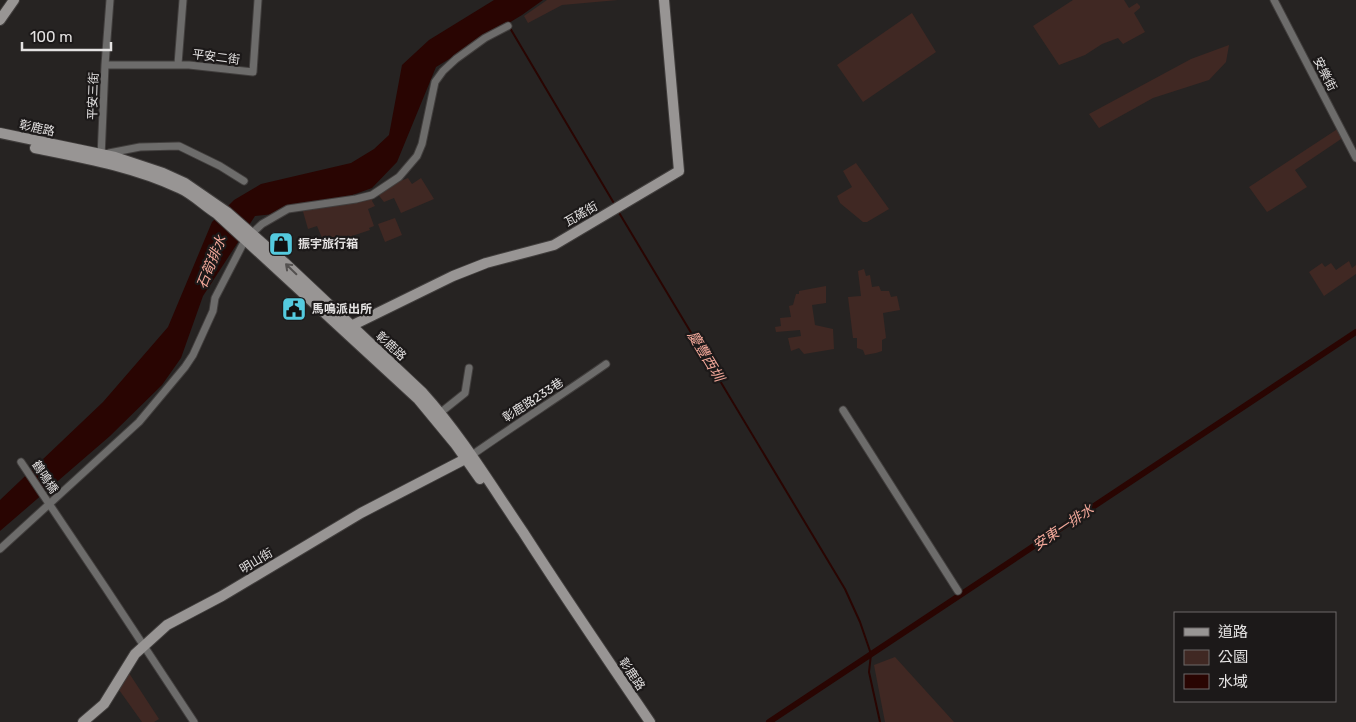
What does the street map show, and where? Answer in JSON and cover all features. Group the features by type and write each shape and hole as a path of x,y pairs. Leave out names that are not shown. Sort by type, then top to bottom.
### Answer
{"main road":[{"path":"0,20 14,0"},
{"name":"瓦磘街","path":"351,326 445,280 486,263 554,244 679,171 664,0"},
{"name":"彰鹿路","path":"0,133 101,158 181,189 217,214 224,215 332,320 440,413 469,457 490,494 597,650 650,722"},
{"name":"彰鹿路","path":"0,140 101,158"},
{"name":"彰鹿路","path":"247,236 285,263 351,326 420,396 456,445 469,457"},
{"path":"332,320 351,326"},
{"name":"明山街","path":"82,722 104,704 127,664 143,645 176,619 222,596 361,513 469,457"},
{"name":"彰鹿路","path":"597,650 641,722"}],"street":[{"name":"平安三街","path":"101,158 110,0"},
{"path":"178,64 183,0"},
{"name":"平安二街","path":"105,65 178,64 253,72 258,0"},
{"name":"安樂街","path":"1274,0 1356,158"},
{"path":"0,549 139,422 194,355 213,311 215,298 247,236 262,224 288,210 356,200 372,195 399,177 417,156 422,144 435,82 442,71 485,38 508,26"},
{"path":"101,158 140,147 179,146 220,166 244,181"},
{"name":"彰鹿路233巷","path":"469,457 606,364"},
{"path":"440,413 464,393 469,368"},
{"path":"842,410 958,591"},
{"name":"鶴鳴橋","path":"21,462 194,722"}],"green space":[{"path":"547,0 618,0 562,5 528,23 524,16"},
{"path":"1073,0 1124,0 1129,8 1137,3 1140,8 1134,13 1145,32 1123,44 1118,38 1102,44 1085,55 1059,65 1033,26"},
{"path":"912,13 936,52 863,102 837,65"},
{"path":"1229,45 1226,62 1209,80 1153,98 1099,128 1089,114 1191,59"},
{"path":"1339,128 1344,137 1295,170 1307,187 1267,212 1249,187"},
{"path":"856,163 889,209 867,222 863,222 840,203 837,196 852,187 843,171"},
{"path":"408,178 412,184 421,178 434,199 401,213 394,198 384,202 377,193 390,185"},
{"path":"374,194 372,201 375,206 368,209 374,226 369,228 370,230 325,245 317,226 308,229 302,208"},
{"path":"395,218 402,235 385,242 378,224"},
{"path":"1349,261 1352,268 1356,265 1356,274 1324,296 1309,272 1322,263 1325,267 1331,263 1336,270"},
{"path":"864,269 866,276 870,275 872,287 879,286 881,291 889,291 891,297 897,296 900,310 883,313 886,338 882,340 882,351 865,355 863,350 857,348 857,338 853,338 848,297 861,296 858,271"},
{"path":"826,286 826,303 812,305 815,325 833,329 834,349 804,354 799,348 791,351 788,338 801,336 800,330 776,332 775,327 781,326 780,318 791,317 789,306 793,305 796,294 799,294 799,291"},
{"path":"895,657 954,722 885,722 874,665"},
{"path":"127,670 159,719 154,722 142,722 117,687"}],"water":[{"name":"石筍排水","path":"494,0 543,0 522,15 436,67 397,162 372,188 333,202 255,216 203,296 181,358 162,385 110,436 0,531 0,500 103,402 168,327 212,222 234,200 261,184 351,163 374,149 389,135 402,65 429,40"}],"waterway":[{"name":"慶豐西圳","path":"510,28 615,205"},
{"name":"慶豐西圳","path":"618,211 845,589 860,622 871,654 869,672 880,722"},
{"name":"安東一排水","path":"769,722 1356,332"}],"place":[{"name":"振宇旅行箱","path":"281,244"},
{"name":"馬鳴派出所","path":"294,309"}]}
